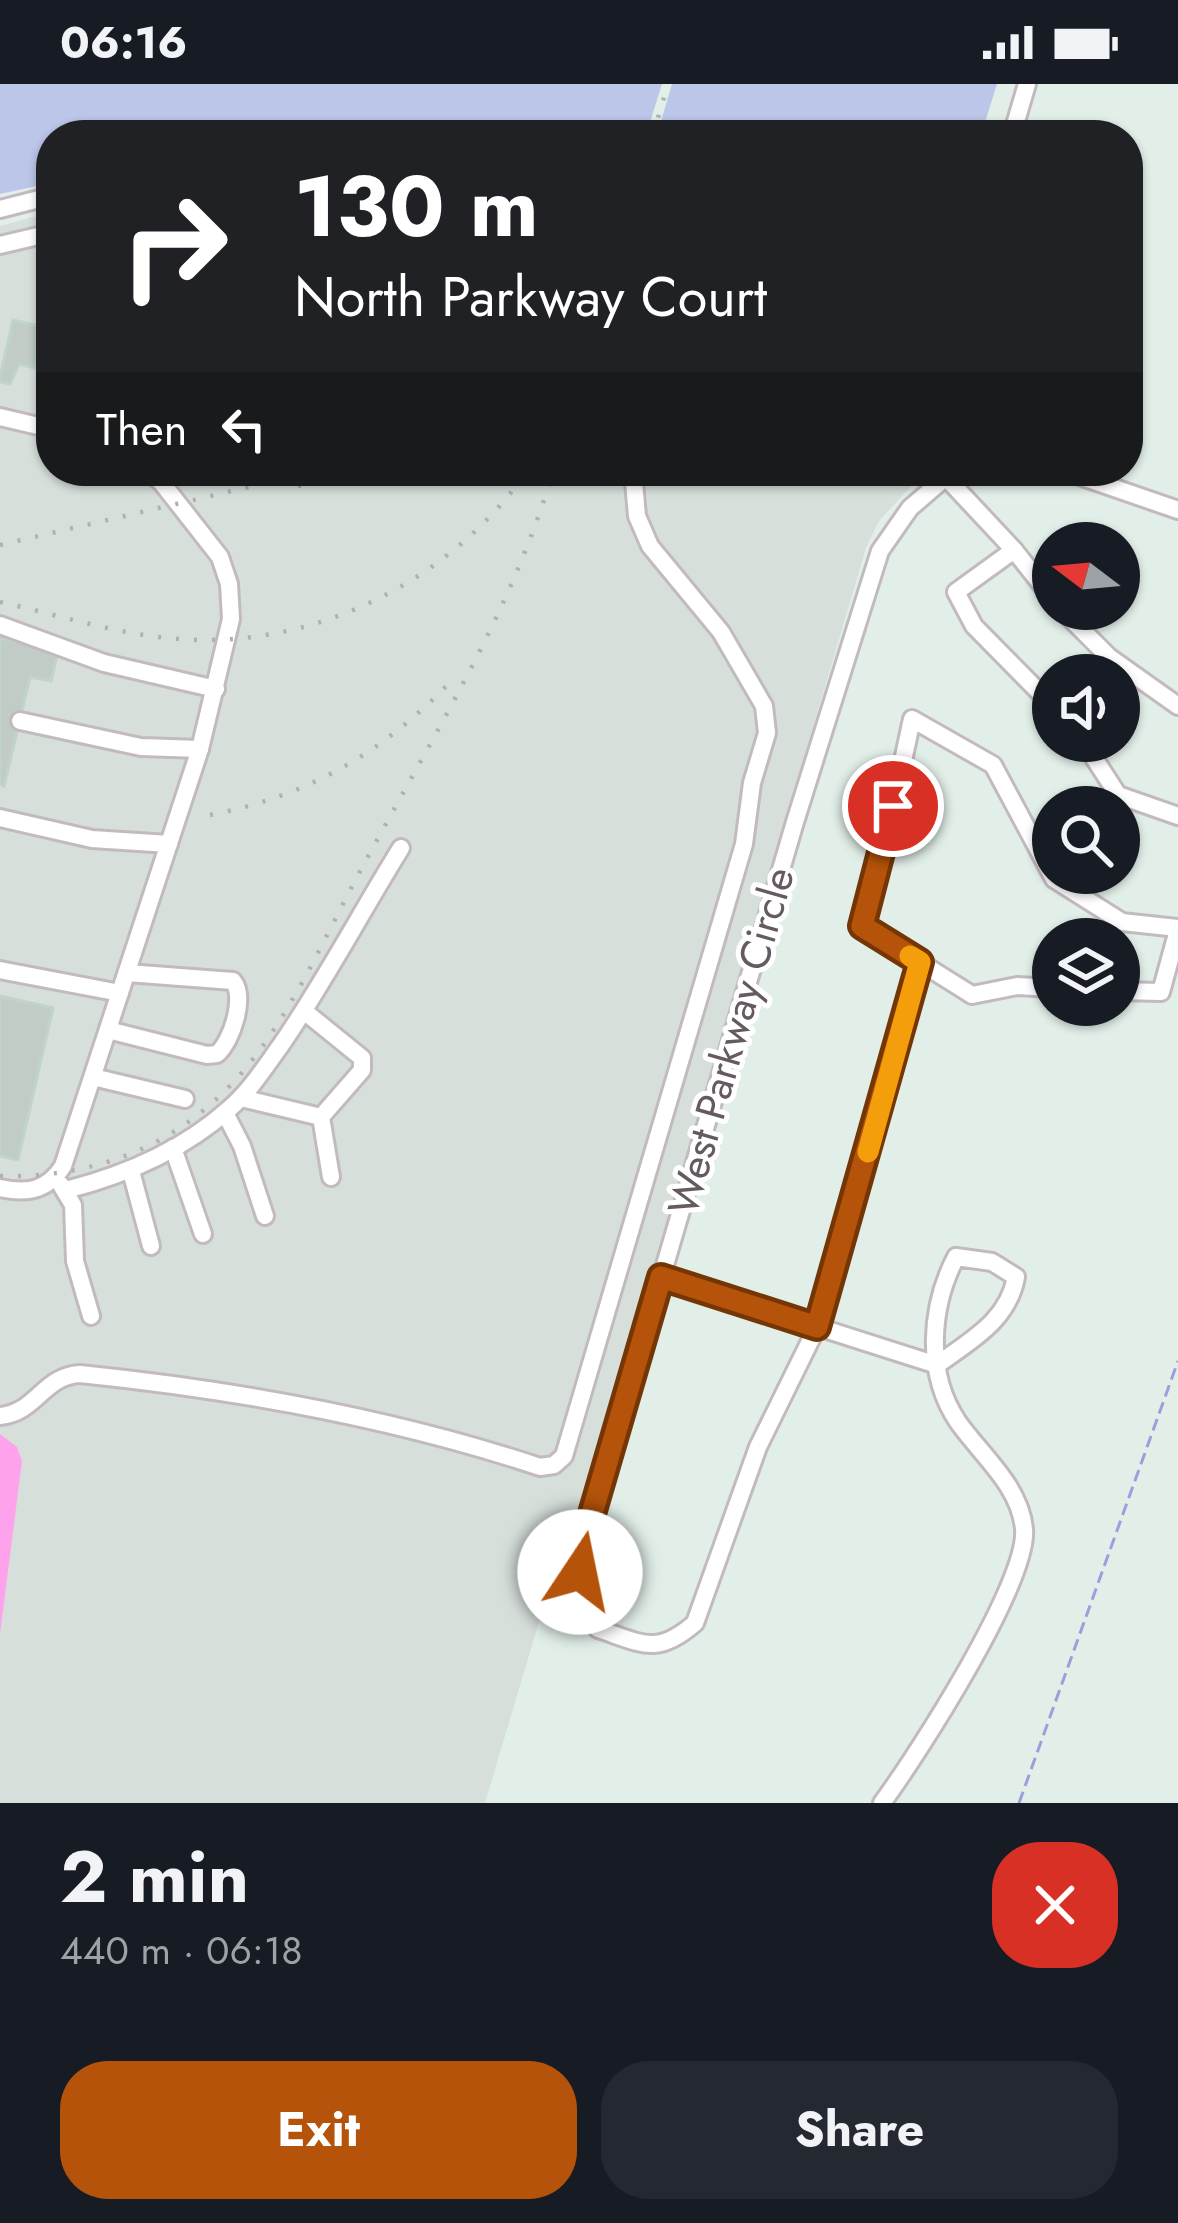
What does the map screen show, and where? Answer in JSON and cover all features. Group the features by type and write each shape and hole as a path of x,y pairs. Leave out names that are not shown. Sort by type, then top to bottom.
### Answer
{"street":[{"path":"1016,120 1027,84"},
{"path":"0,209 36,200"},
{"path":"0,245 36,237"},
{"path":"0,417 36,425"},
{"path":"91,1316 76,1271 74,1213 60,1185 63,1166 200,749 231,619 225,571 212,545 161,486"},
{"path":"0,1416 28,1408 58,1378 80,1374 219,1389 301,1404 540,1467 554,1465 564,1456 738,862 752,783 767,733 764,706 739,658 650,546 637,516 634,486"},
{"name":"West Parkway Circle","path":"817,1327 758,1447 695,1622 673,1642 645,1645 598,1629 580,1572 661,1277 880,550 932,486"},
{"path":"955,486 1032,573"},
{"path":"1108,486 1178,510"},
{"path":"1014,550 956,592 974,626 1032,685"},
{"path":"0,625 104,663 217,689"},
{"path":"1082,630 1109,657 1178,706"},
{"path":"1032,987 972,995 862,926 912,719 992,765 1054,879 1122,922 1178,929 1161,992 1140,992"},
{"path":"20,721 141,747 200,749"},
{"path":"1097,762 1118,795 1178,816"},
{"path":"0,818 92,839 169,844"},
{"path":"0,1188 30,1191 131,1171 225,1113 304,1011 401,848"},
{"path":"817,1327 920,962"},
{"path":"0,970 120,993"},
{"path":"108,1030 207,1055 217,1054 227,1043 240,996 233,981 127,973"},
{"path":"304,1011 362,1058 358,1074 321,1117 331,1177"},
{"path":"92,1077 185,1100"},
{"path":"241,1098 321,1117"},
{"path":"225,1113 242,1146 265,1216"},
{"path":"173,1148 203,1234"},
{"path":"131,1171 151,1246"},
{"path":"882,1803 929,1738 1023,1550 1024,1528 1013,1492 955,1418 937,1365 933,1326 956,1257 992,1262 1016,1277 1001,1316 937,1365"},
{"path":"661,1277 937,1365"}],"path":[{"path":"1019,1803 1178,1361"}],"shaded area":[{"path":"0,84 662,84 651,120 36,120 36,186 0,194"},
{"path":"672,84 997,84 986,120 661,120"},
{"path":"36,216 36,486 911,486 879,521 866,548 548,1623 539,1622 485,1803 0,1803 0,226"},
{"path":"0,1434 17,1447 22,1461 0,1634"}],"building":[{"path":"13,320 36,325 36,368 19,364 10,384 0,382"},
{"path":"0,638 58,651 51,681 30,677 4,786 0,784"},
{"path":"0,996 53,1008 18,1160 0,1156"}],"railway":[{"path":"657,120 668,84"},
{"path":"0,545 254,486"},
{"path":"0,602 157,637 230,639 280,633 328,620 419,576 459,545 515,486"},
{"path":"0,1176 85,1168 139,1150 188,1122 236,1080 297,992 468,673 516,574 548,486"},
{"path":"210,815 279,796 342,768 398,730 451,681"}],"slow traffic":[{"path":"868,1152 920,962 910,956"}],"route":[{"path":"580,1572 589,1524 661,1277 817,1327 920,962 862,926 893,806"}]}
